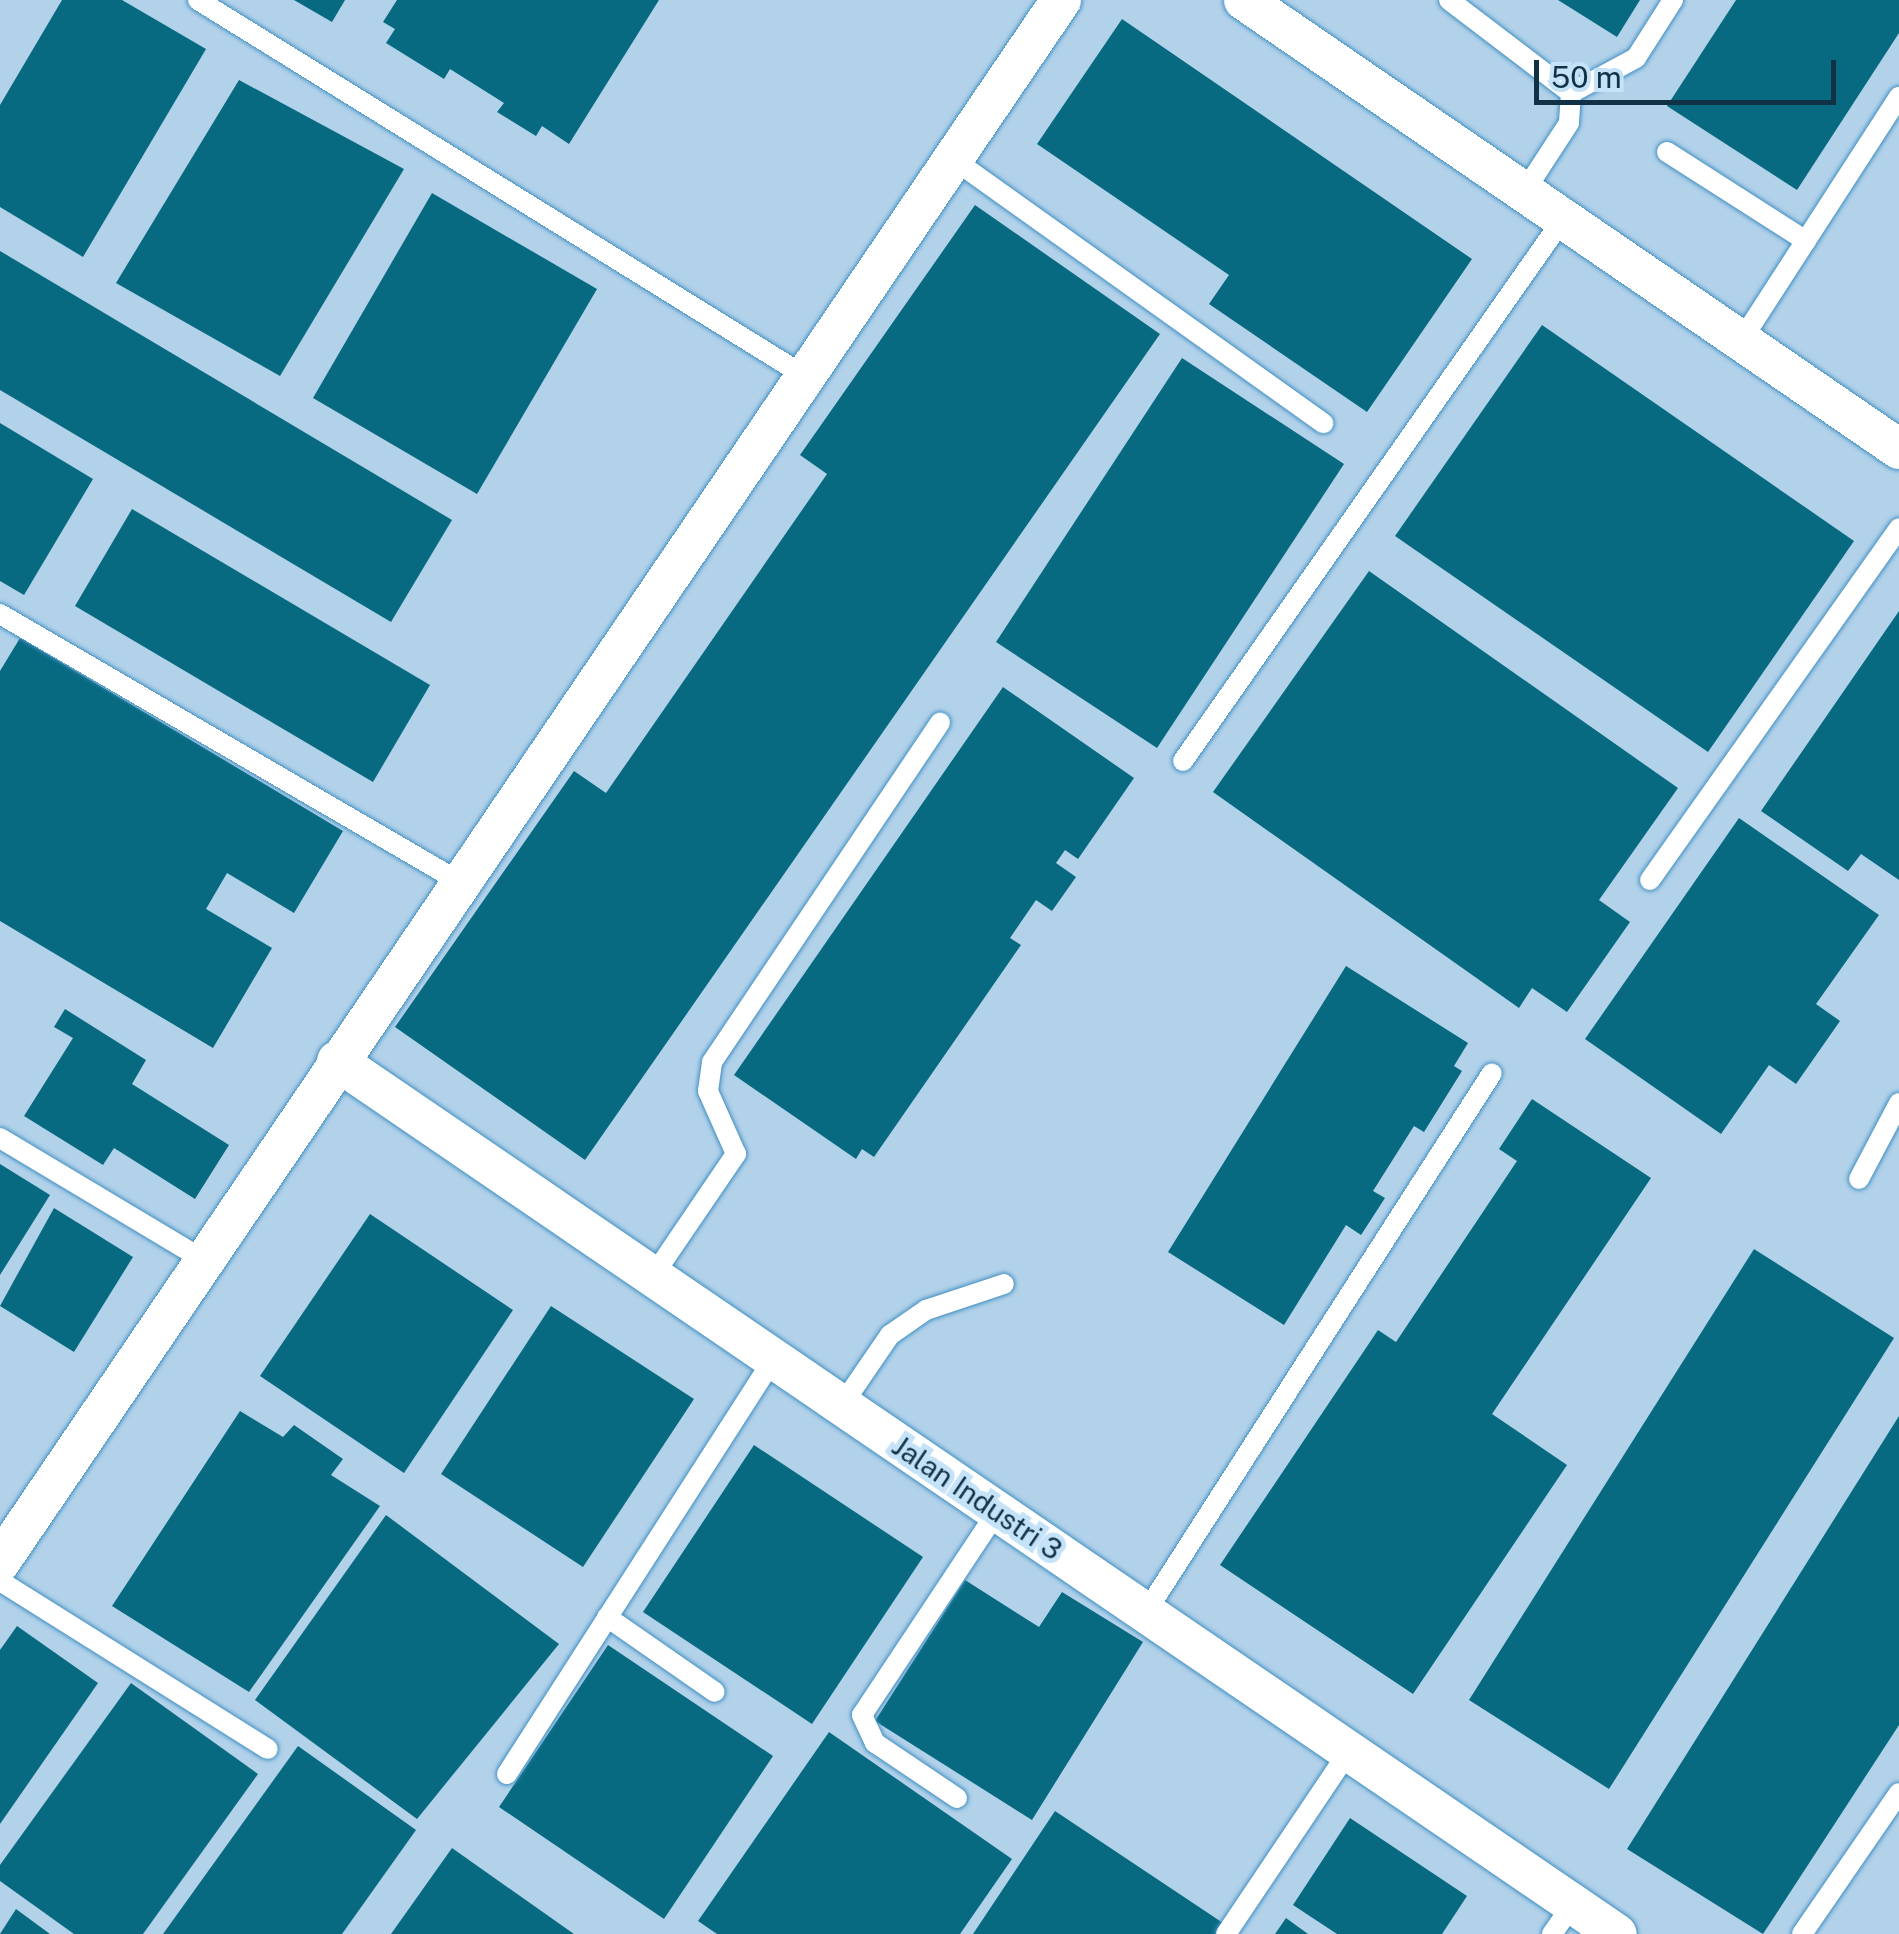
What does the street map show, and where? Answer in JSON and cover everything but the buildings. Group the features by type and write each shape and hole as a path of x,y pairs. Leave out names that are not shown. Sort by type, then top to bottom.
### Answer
{"street":[{"path":"0,1562 1061,0"},
{"path":"1244,0 1899,450"},
{"name":"Jalan Industri 3","path":"338,1061 1348,1751 1563,1919 1617,1934"}],"lane":[{"path":"198,0 805,376"},
{"path":"1449,0 1571,94"},
{"path":"1571,94 1636,58 1673,0"},
{"path":"1524,192 1570,123 1571,94"},
{"path":"1741,341 1899,97"},
{"path":"1667,152 1806,241"},
{"path":"953,159 1323,423"},
{"path":"1184,760 1563,220"},
{"path":"1650,880 1899,528"},
{"path":"0,614 460,882"},
{"path":"653,1276 736,1154 708,1091 712,1062 940,723"},
{"path":"1146,1612 1492,1073"},
{"path":"1858,1180 1899,1103"},
{"path":"0,1138 204,1260"},
{"path":"842,1405 890,1334 926,1310 1004,1284"},
{"path":"506,1774 774,1359"},
{"path":"957,1798 875,1743 862,1716 998,1512"},
{"path":"0,1582 268,1750"},
{"path":"607,1618 716,1692"},
{"path":"1226,1934 1348,1751"},
{"path":"1802,1934 1899,1793"}],"shaded area":[{"path":"0,0 1899,0 1899,1934 0,1934"}]}
